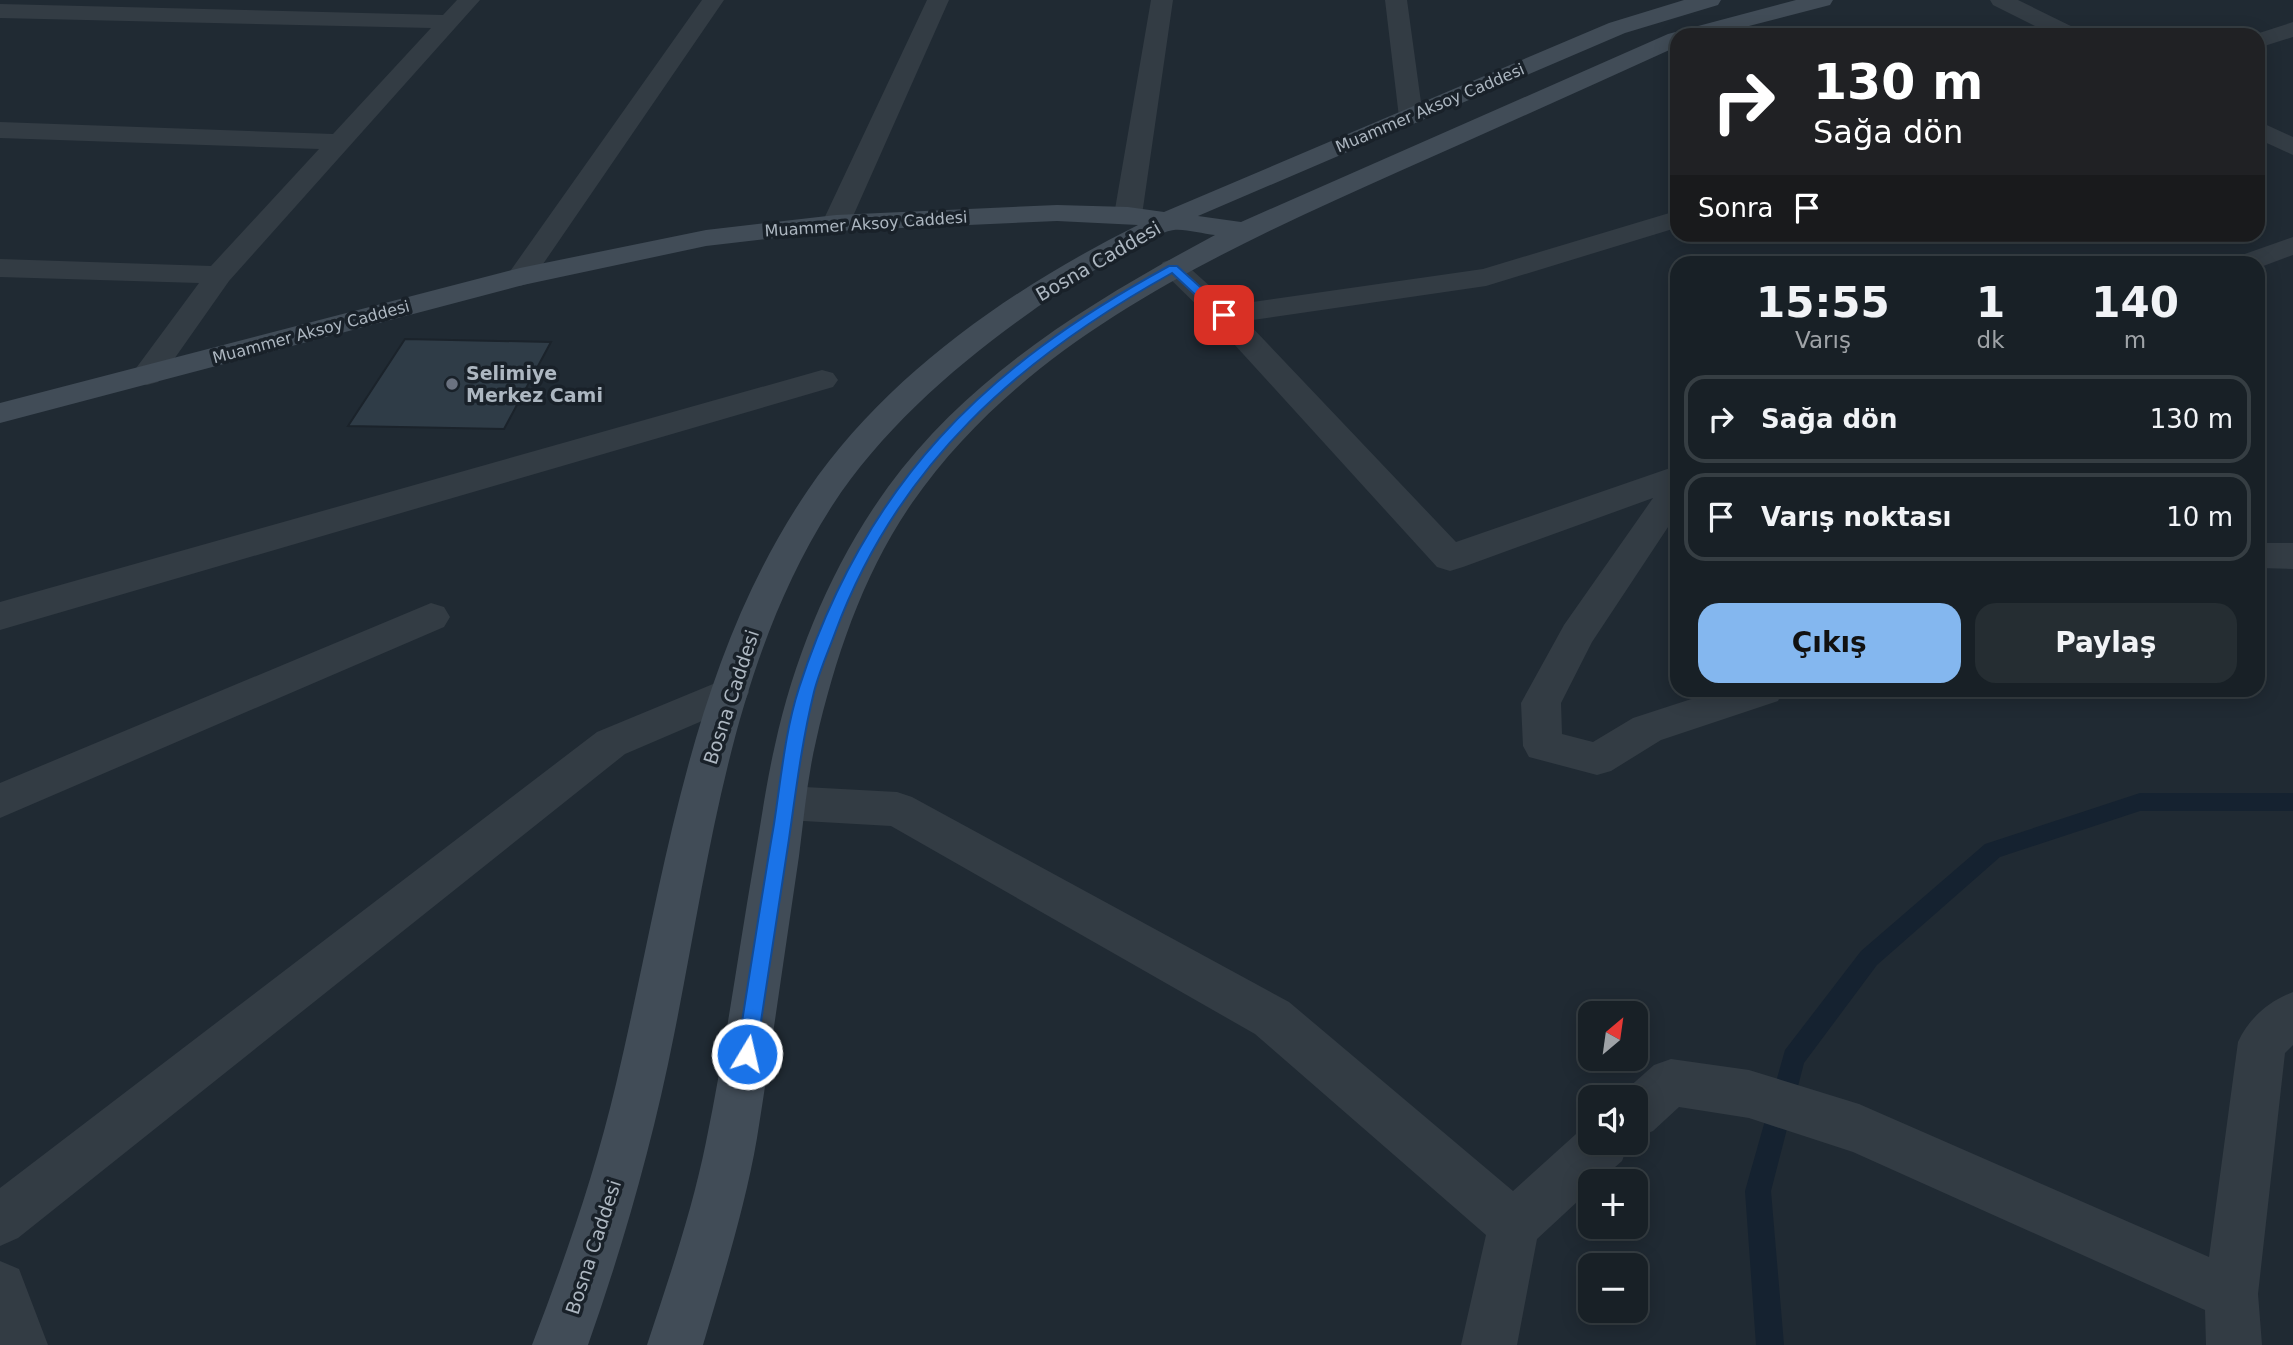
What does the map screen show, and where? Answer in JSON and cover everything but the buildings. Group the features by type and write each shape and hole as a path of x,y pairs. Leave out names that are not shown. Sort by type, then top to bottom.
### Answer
{"main road":[{"name":"Muammer Aksoy Caddesi","path":"0,413 520,277 706,238 836,222 1016,214 1128,215 1170,220 1617,28 1710,0"},
{"path":"1715,28 1822,0"},
{"path":"675,1345 707,1242 731,1143 806,690 836,611 864,551 919,467 951,431 1031,359 1117,300 1173,268 1244,231 1670,42"},
{"path":"1170,220 1244,231"},
{"name":"Bosna Caddesi","path":"560,1345 591,1264 628,1137 684,871 718,730 745,645 769,591 805,524 840,470 882,422 922,383 1009,316 1080,267 1170,220"}],"street":[{"path":"147,375 219,275 469,0"},
{"path":"520,277 713,0"},
{"path":"836,222 938,0"},
{"path":"1128,215 1162,0"},
{"path":"1396,0 1411,117"},
{"path":"2001,0 2057,28"},
{"path":"0,11 449,22"},
{"path":"2265,39 2293,29"},
{"path":"0,130 338,142"},
{"path":"2265,133 2293,147"},
{"path":"1224,315 1486,277 1670,221"},
{"path":"2265,256 2293,245"},
{"path":"0,268 219,275"},
{"path":"1173,268 1224,315 1450,558 1670,479"},
{"path":"0,616 822,380"},
{"path":"1670,499 1577,635 1541,703 1543,746 1597,759 1647,729 1743,697"},
{"path":"2265,556 2293,556"},
{"path":"0,801 431,617"},
{"path":"0,1220 611,743 730,692"},
{"path":"786,803 897,809 1000,864 1272,1018 1514,1225"},
{"path":"2234,1345 2231,1294 2262,1042 2293,1014"},
{"path":"1648,1103 1671,1082 1749,1094 1839,1123 2231,1294"},
{"path":"1489,1345 1514,1225 1591,1155"},
{"path":"0,1288 20,1345"}],"waterway":[{"path":"1770,1345 1758,1191 1793,1058 1869,958 1993,850 2140,802 2293,802"}],"place":[{"name":"Selimiye Merkez Cami","path":"452,384"}],"route":[{"path":"747,1054 795,744 806,690 836,611 864,551 891,507 919,467 951,431 995,390 1031,359 1074,328 1153,279 1173,268 1224,315"}]}
